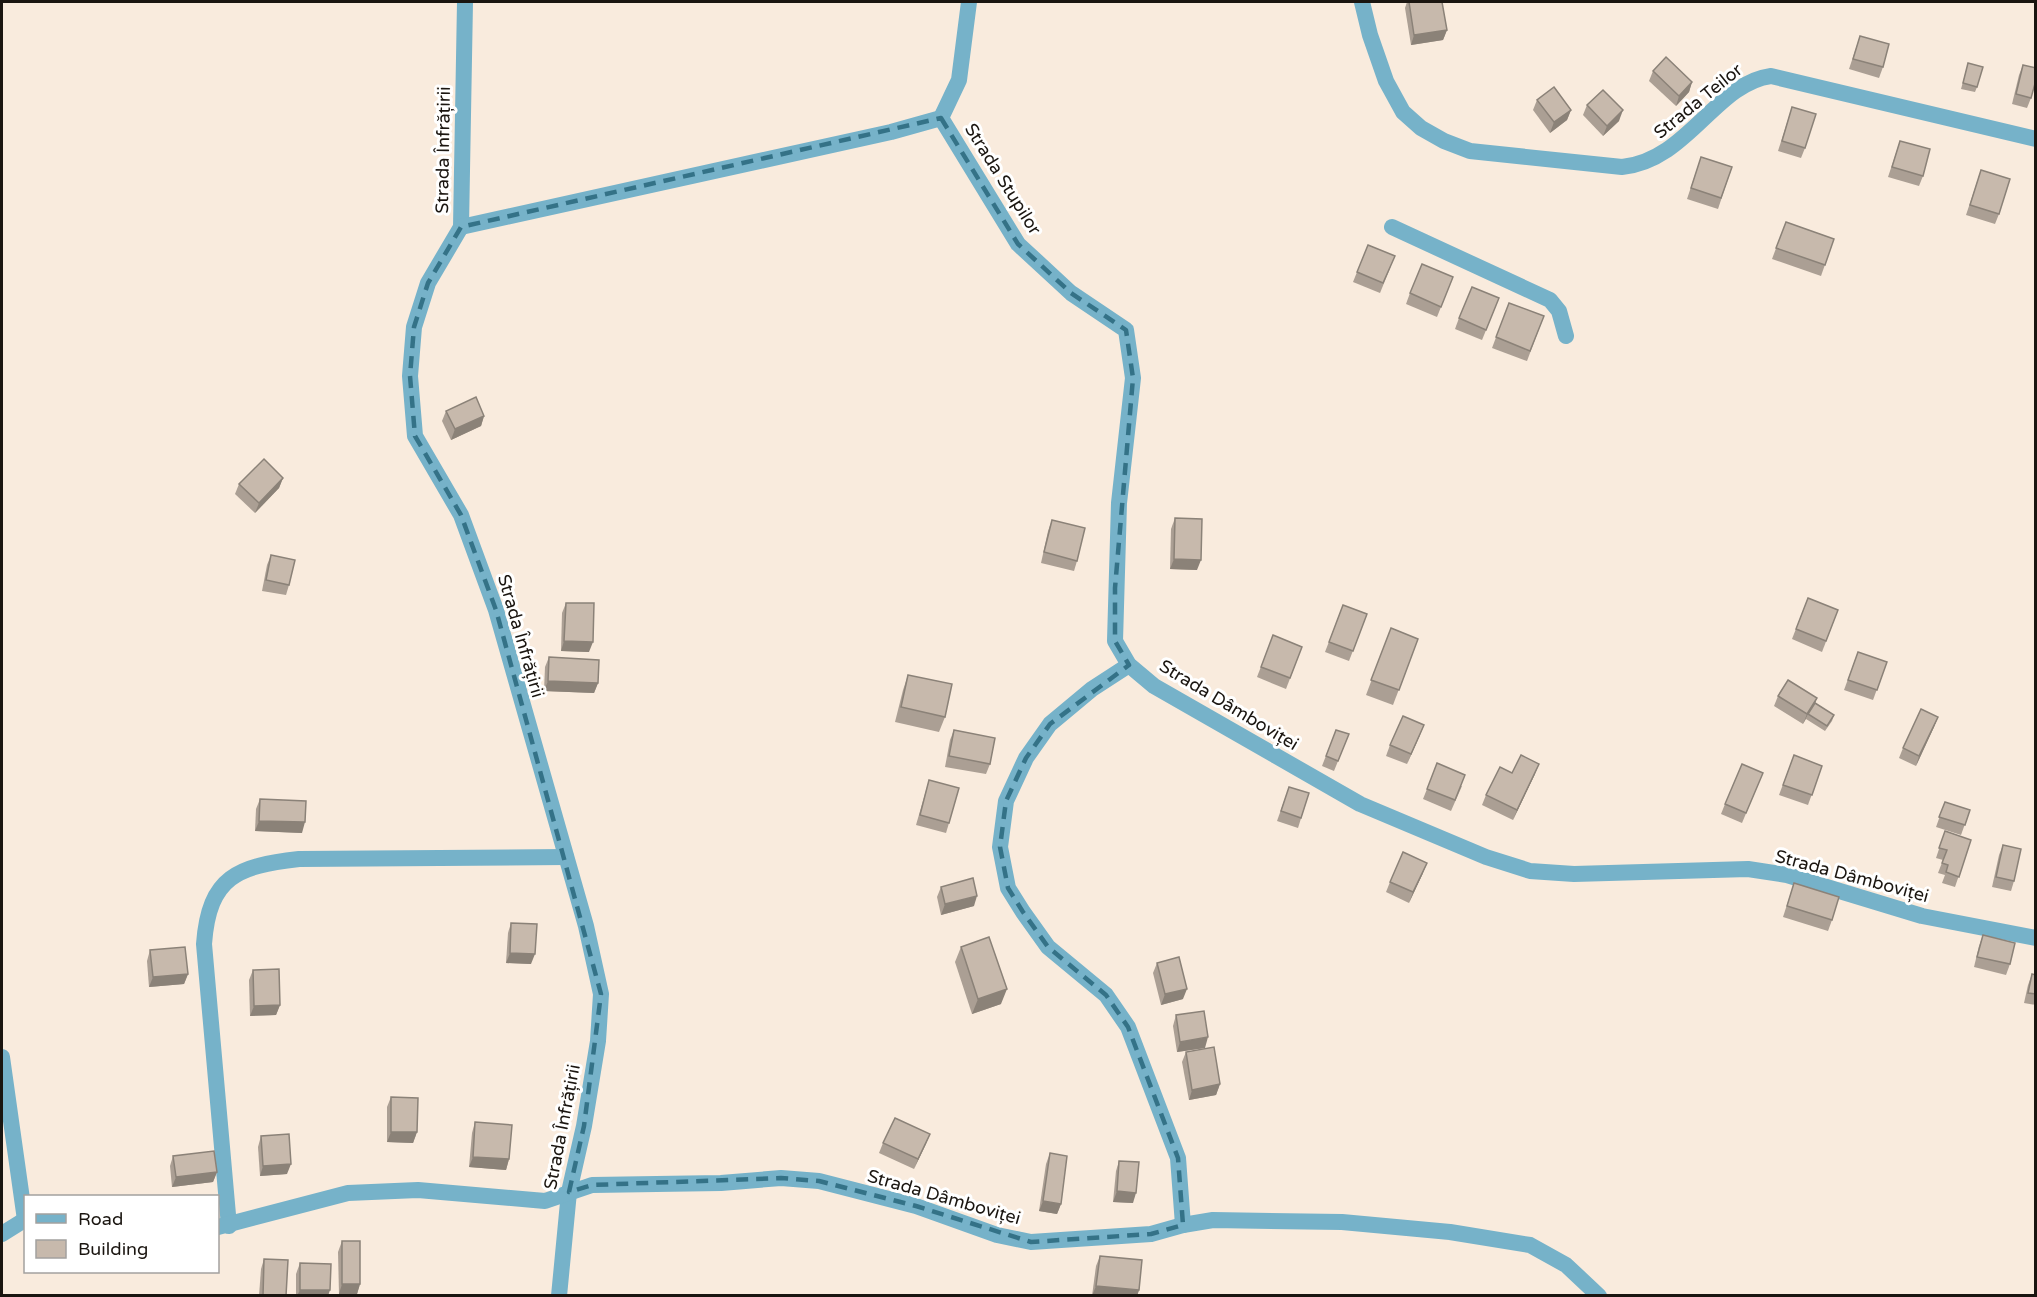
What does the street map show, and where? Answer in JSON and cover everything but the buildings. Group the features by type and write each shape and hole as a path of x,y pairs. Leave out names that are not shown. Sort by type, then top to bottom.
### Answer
{"street":[{"name":"Strada Înfrățirii","path":"465,2 461,226 429,283 414,327 410,376 415,436 461,515 496,610 586,926 601,994 598,1041 584,1125 569,1192 559,1296"},
{"path":"941,118 959,80 969,2"},
{"name":"Strada Teilor","path":"1362,2 1386,81 1403,112 1421,128 1444,141 1470,151 1622,167 1639,166 1661,156 1748,82 1771,76 2036,139"},
{"name":"Strada Stupilor","path":"461,226 891,132 941,118 1018,244 1071,293 1126,330 1133,378 1119,503 1115,641 1129,665"},
{"path":"1392,227 1550,300 1559,310 1566,336"},
{"path":"1129,665 1092,689 1050,724 1026,758 1006,801 1000,847 1008,888 1023,912 1048,947 1106,995 1128,1027 1178,1158 1183,1225"},
{"name":"Strada Dâmboviței","path":"1129,665 1154,686 1360,804 1486,857 1530,871 1574,874 1748,869 1787,875 1922,916 2036,938"},
{"path":"223,1226 204,944 206,922 226,880 240,871 268,863 299,860 566,857"},
{"path":"2,1057 24,1213"},
{"name":"Strada Dâmboviței","path":"223,1226 287,1207 348,1193 418,1190 545,1201 592,1185 721,1183 781,1178 819,1181 916,1206 998,1235 1031,1242 1151,1234 1183,1225 1214,1220 1342,1222 1450,1232 1530,1245 1566,1265 1599,1296"},
{"path":"2,1234 24,1221"}],"highlighted area":[{"path":"941,118 1018,244 1071,293 1126,330 1133,378 1115,588 1115,641 1129,665 1050,724 1026,758 1006,801 1000,847 1008,888 1023,912 1048,947 1106,995 1128,1027 1178,1158 1183,1225 1151,1234 1031,1242 916,1206 819,1181 781,1178 592,1185 569,1192 584,1126 601,994 496,610 461,515 415,436 410,376 414,327 428,283 461,227"}]}
